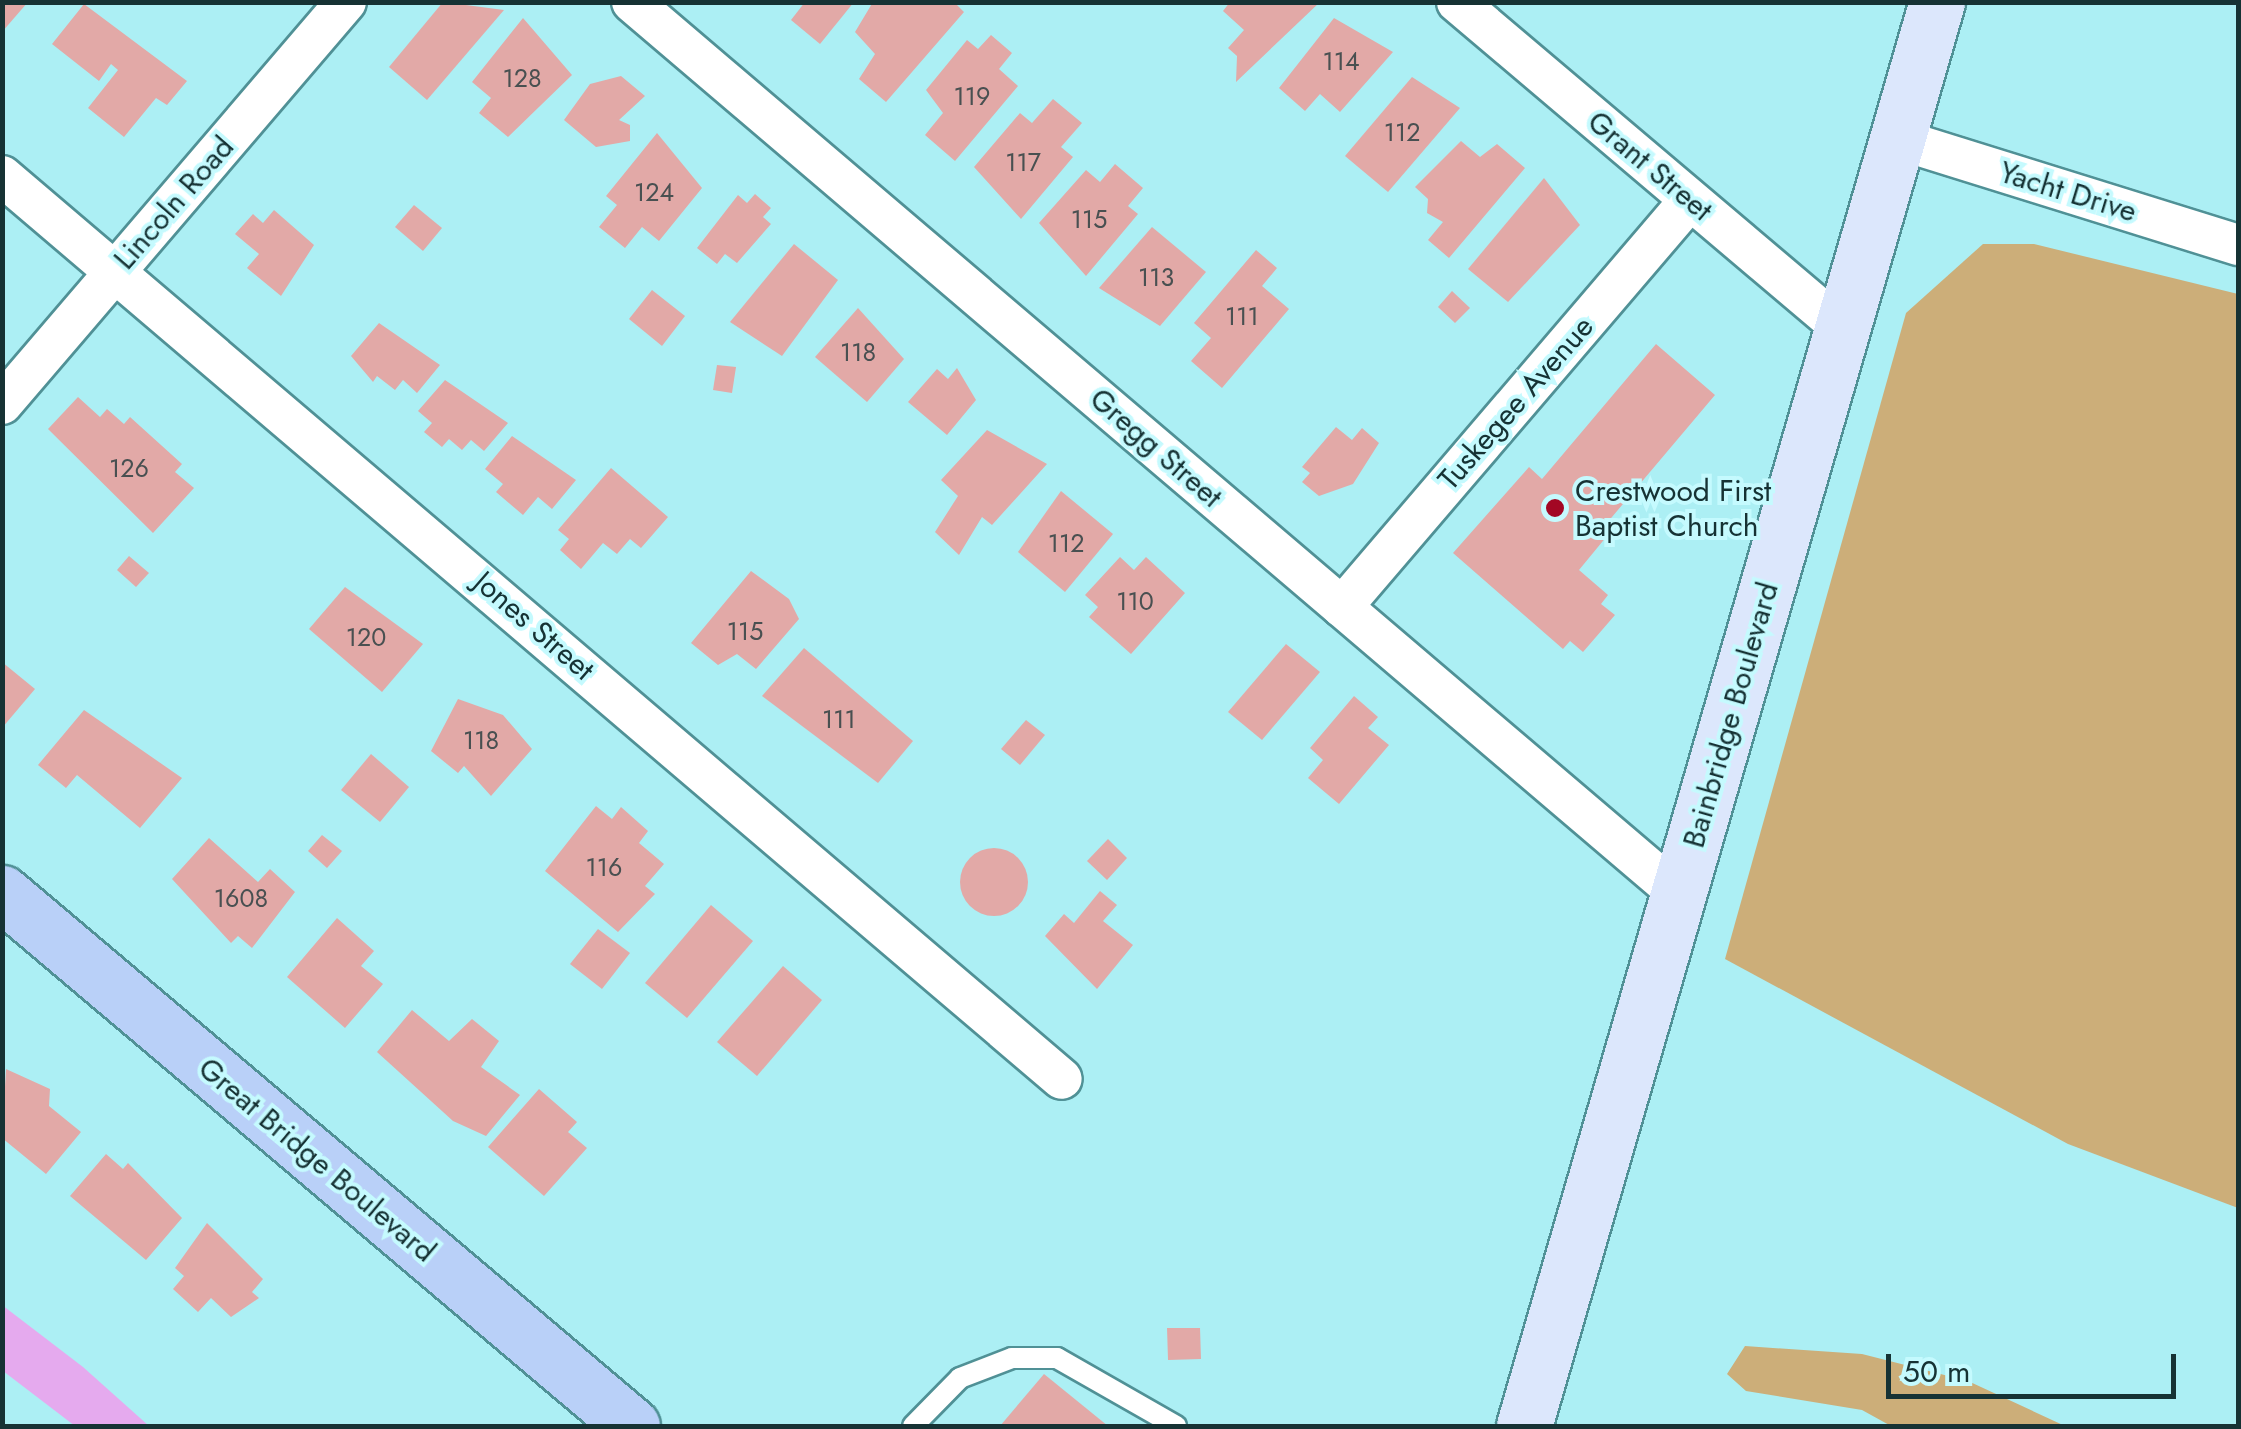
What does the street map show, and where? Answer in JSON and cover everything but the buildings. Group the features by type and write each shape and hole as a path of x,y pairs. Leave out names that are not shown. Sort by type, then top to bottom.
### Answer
{"main road":[{"name":"Bainbridge Boulevard","path":"1524,1426 1936,2"},
{"name":"Great Bridge Boulevard","path":"2,893 632,1426"}],"street":[{"name":"Lincoln Road","path":"2,404 346,2"},
{"name":"Gregg Street","path":"632,2 1678,894"},
{"name":"Grant Street","path":"1457,2 1843,330"},
{"name":"Yacht Drive","path":"1898,139 2238,246"},
{"name":"Jones Street","path":"2,176 1062,1079"},
{"name":"Tuskegee Avenue","path":"1342,606 1690,200"}],"lane":[{"path":"913,1426 960,1378 1012,1358 1057,1358 1176,1426"}],"shaded area":[{"path":"1983,244 2034,244 2238,294 2238,1208 2068,1144 1725,959 1906,313"},
{"path":"2,1305 83,1367 149,1426 75,1426 3,1371"},
{"path":"1745,1346 1862,1354 1968,1381 2065,1426 1891,1426 1862,1410 1746,1391 1727,1374"}],"place":[{"name":"Crestwood First Baptist Church","path":"1555,508"}]}
